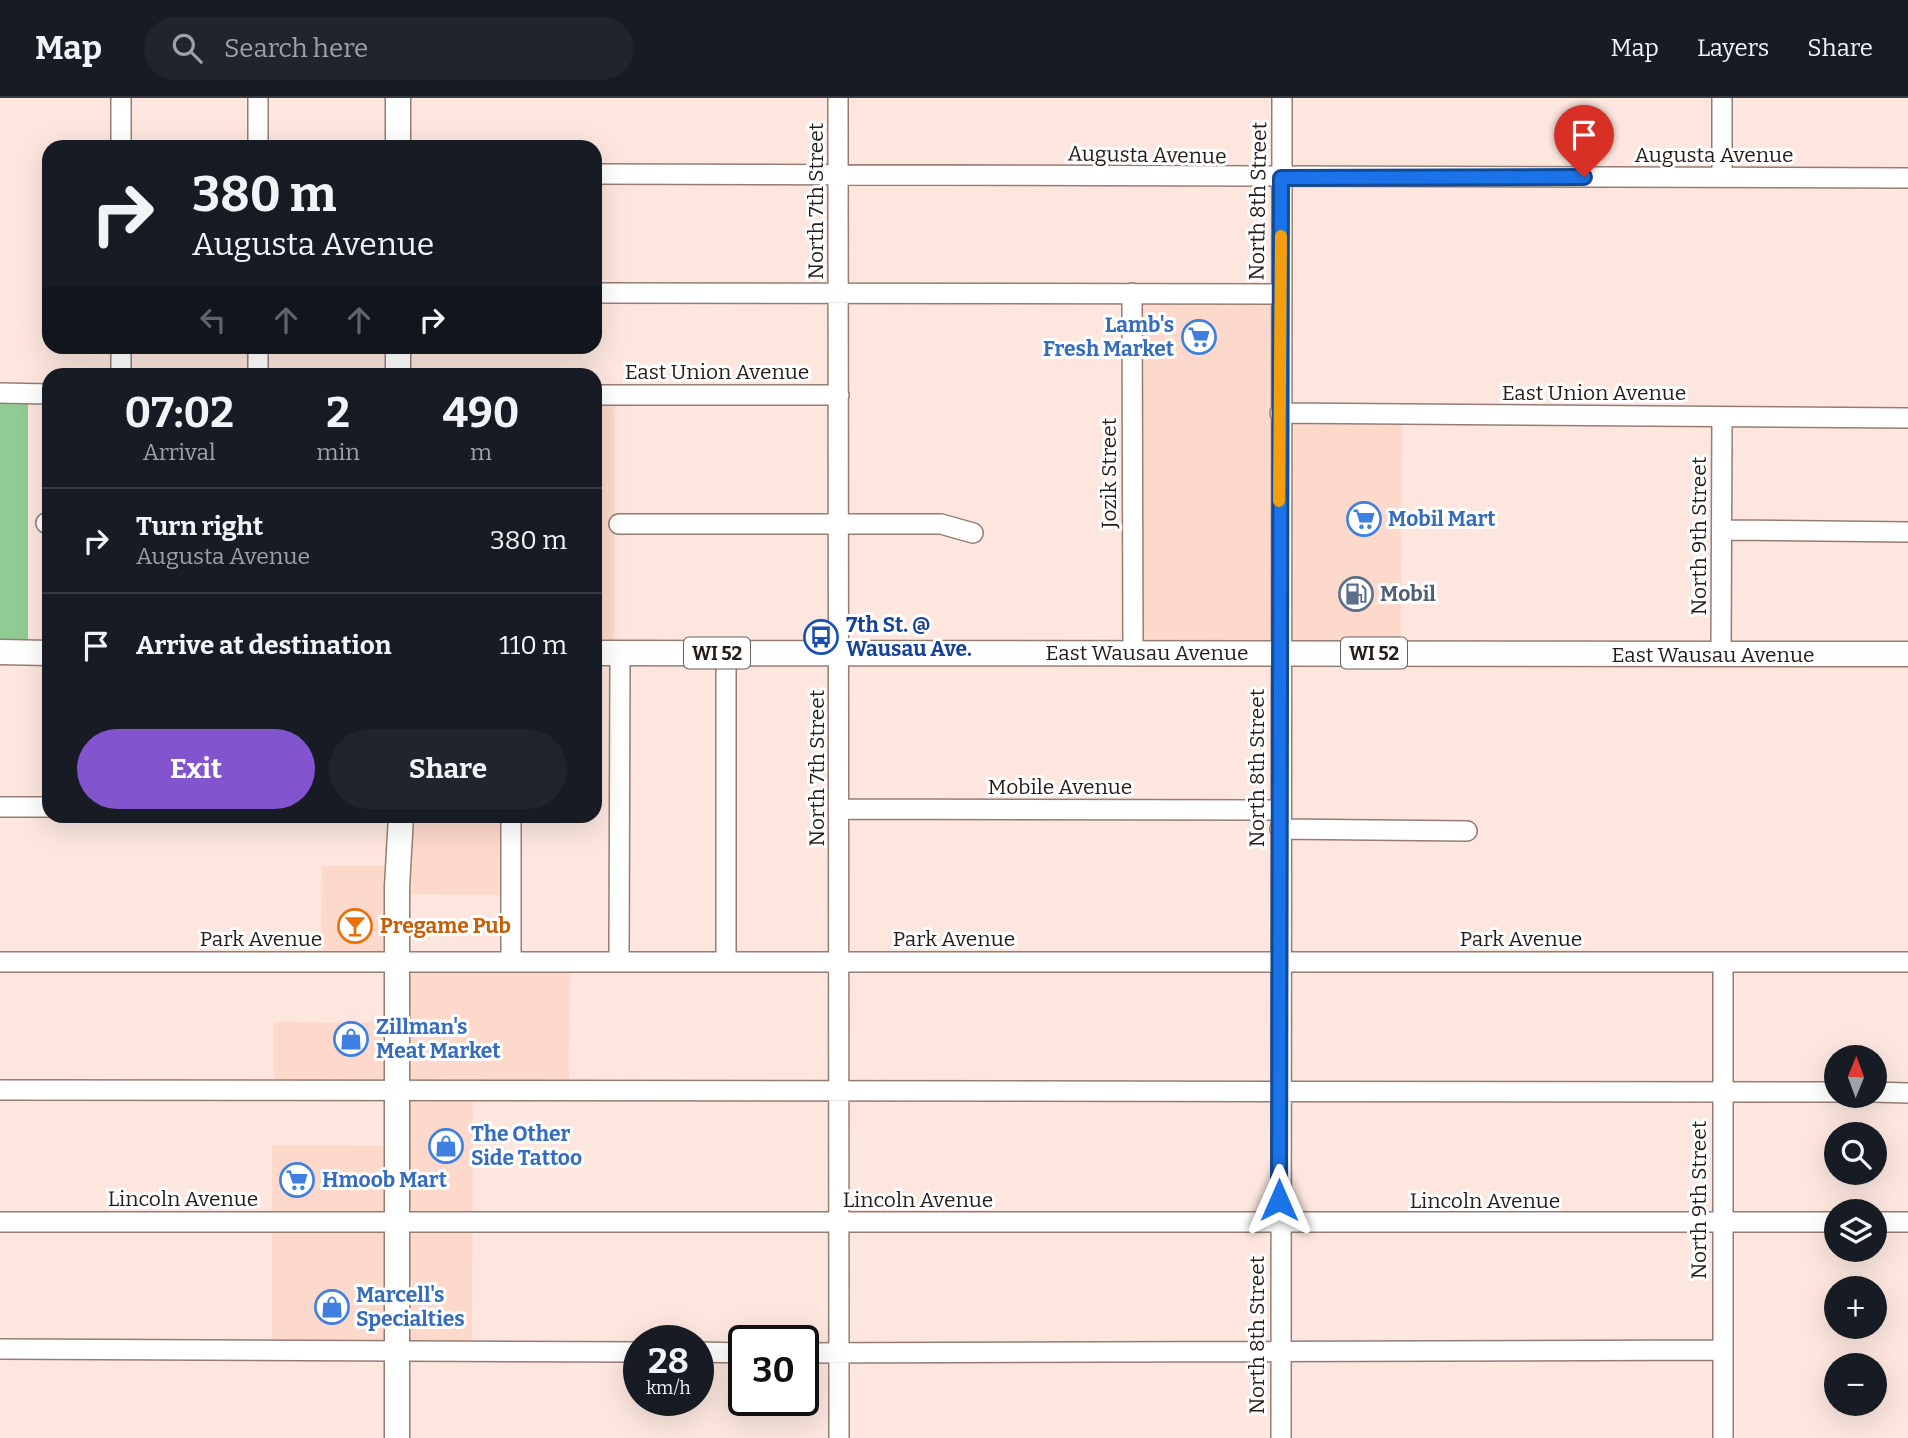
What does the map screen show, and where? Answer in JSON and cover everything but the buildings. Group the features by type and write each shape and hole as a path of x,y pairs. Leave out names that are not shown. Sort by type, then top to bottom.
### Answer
{"main road":[{"path":"398,98 398,140"},
{"path":"0,652 42,653"},
{"name":"East Wausau Avenue","path":"602,653 1908,654"},
{"path":"0,661 42,660"},
{"path":"397,1438 397,962 401,823"}],"street":[{"path":"121,98 121,140"},
{"path":"258,98 258,140"},
{"name":"North 7th Street","path":"838,98 841,962 839,1438"},
{"name":"North 8th Street","path":"1281,1438 1279,1223 1282,98"},
{"path":"1722,98 1722,177"},
{"name":"Augusta Avenue","path":"602,174 1908,178"},
{"path":"602,293 1280,294"},
{"name":"Jozik Street","path":"1132,293 1133,653"},
{"path":"0,393 42,394"},
{"name":"East Union Avenue","path":"602,396 839,395"},
{"name":"East Union Avenue","path":"1280,413 1908,418"},
{"name":"North 9th Street","path":"1721,655 1723,417"},
{"path":"619,524 941,524 973,533"},
{"path":"1723,530 1908,532"},
{"path":"619,962 620,653"},
{"path":"726,653 726,962"},
{"path":"0,807 42,807"},
{"name":"Mobile Avenue","path":"840,809 1280,820 1467,831"},
{"path":"511,823 511,962"},
{"name":"Park Avenue","path":"0,962 1908,962"},
{"name":"North 9th Street","path":"1723,962 1723,1438"},
{"path":"0,1090 1824,1092"},
{"path":"1887,1092 1908,1093"},
{"name":"Lincoln Avenue","path":"0,1222 1824,1223"},
{"path":"1887,1222 1908,1222"},
{"path":"0,1349 623,1352"},
{"path":"819,1353 1723,1350"}],"shaded area":[{"path":"1131,294 1278,294 1278,418 1402,419 1401,653 1131,652"},
{"path":"602,398 614,398 614,653 602,654"},
{"path":"398,823 508,823 507,895 398,894 396,959 321,958 322,866 397,866"},
{"path":"396,959 570,960 569,1091 473,1092 472,1350 272,1348 272,1145 396,1146 396,1089 274,1088 274,1022 396,1023"}],"green space":[{"path":"0,395 28,395 28,653 0,653"}],"slow traffic":[{"path":"1279,501 1281,236"}],"place":[{"name":"Lamb's Fresh Market","path":"1199,337"},
{"name":"Mobil Mart","path":"1364,519"},
{"name":"Mobil","path":"1356,594"},
{"name":"7th St. @ Wausau Ave.","path":"821,637"},
{"name":"Pregame Pub","path":"355,926"},
{"name":"Zillman's Meat Market","path":"351,1039"},
{"name":"The Other Side Tattoo","path":"446,1146"},
{"name":"Hmoob Mart","path":"297,1180"},
{"name":"Marcell's Specialties","path":"332,1307"}],"route":[{"path":"1279,1200 1281,178 1584,177"}]}
